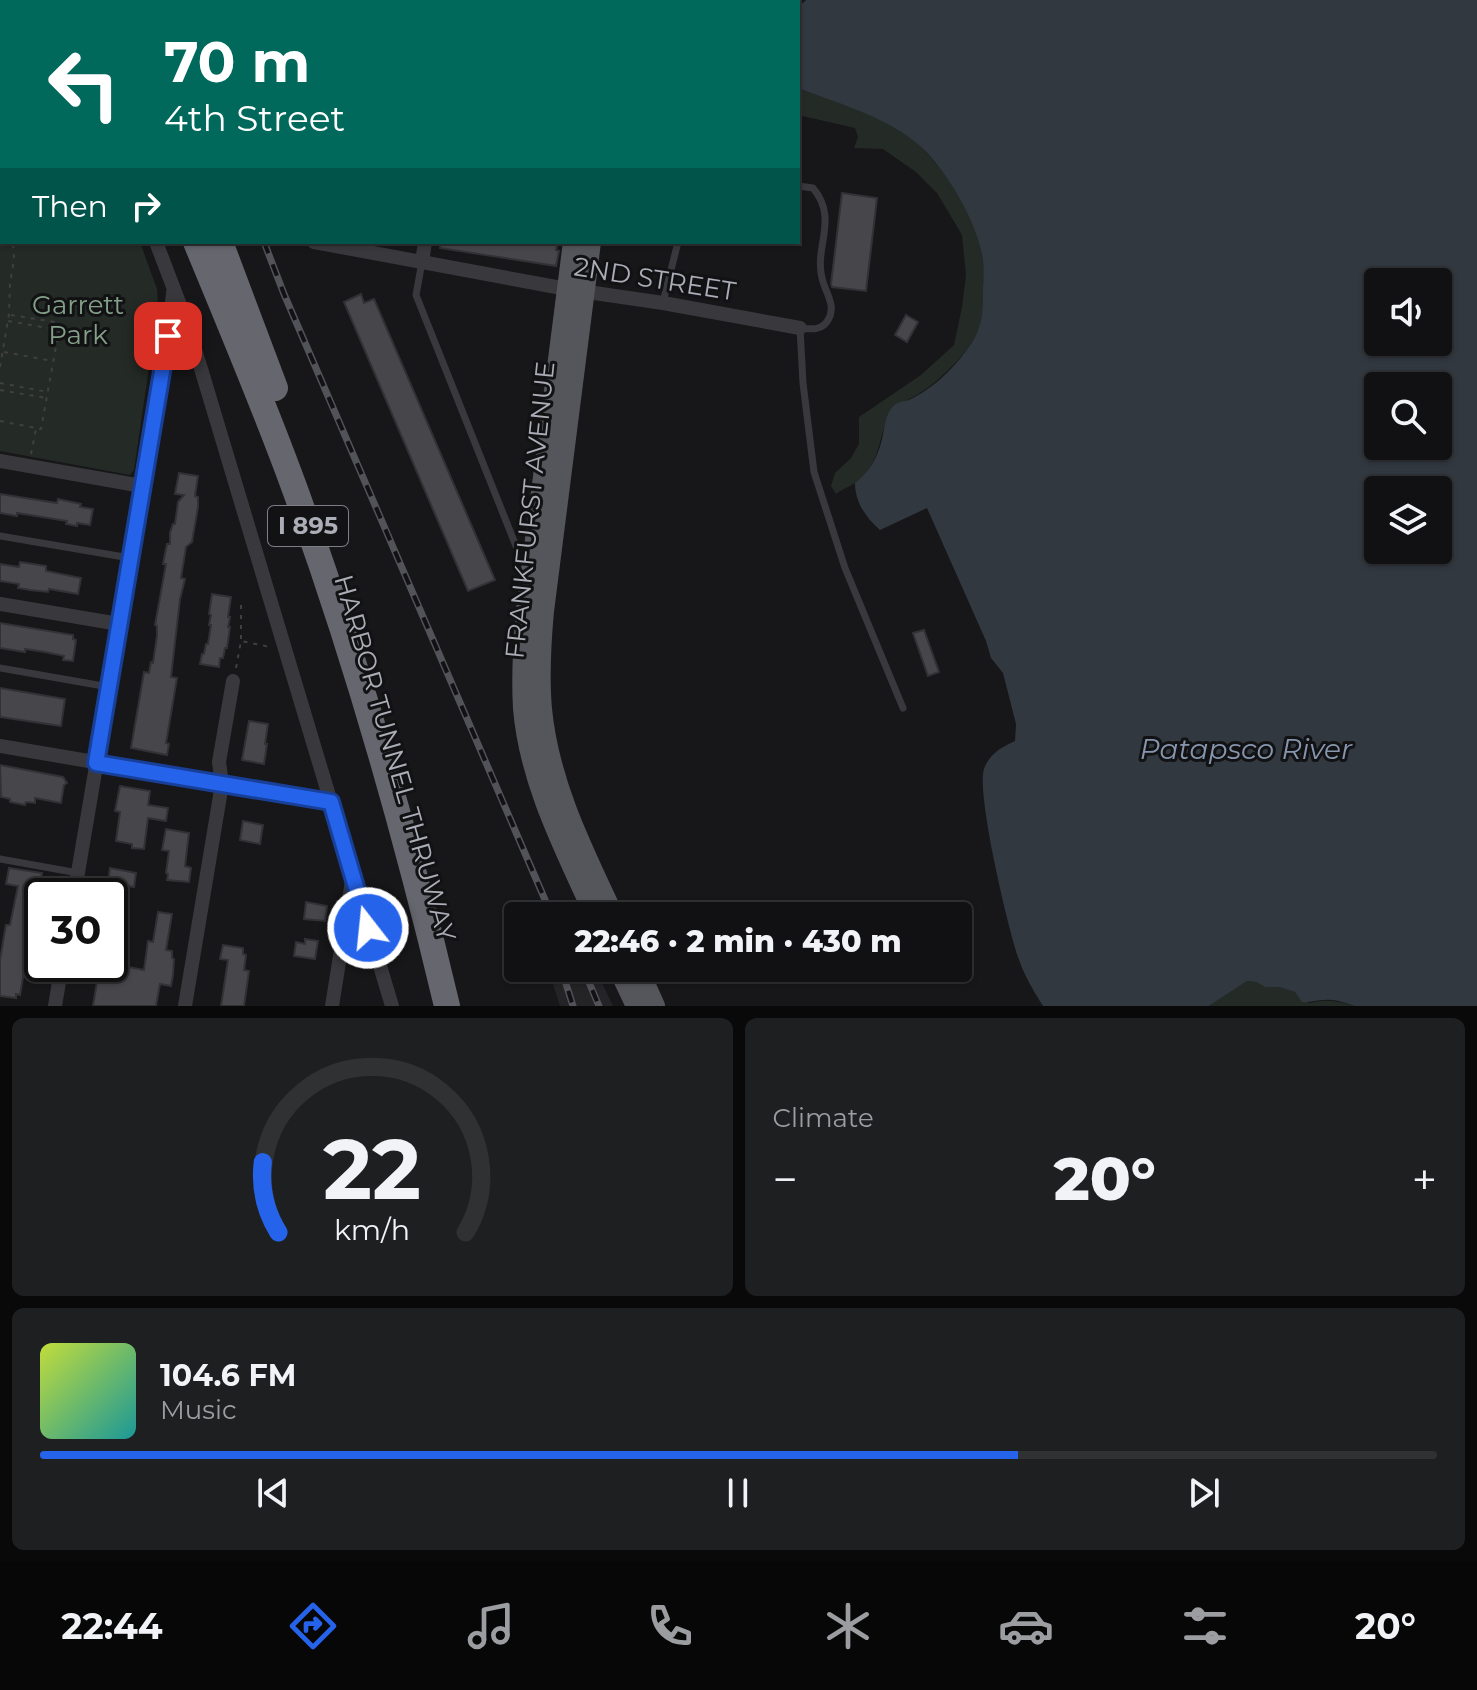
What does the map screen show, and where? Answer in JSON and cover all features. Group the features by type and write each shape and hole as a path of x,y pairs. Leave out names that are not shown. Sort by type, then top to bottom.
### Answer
{"highway":[{"name":"HARBOR TUNNEL THRUWAY","path":"197,244 253,379 325,575 387,773 447,1006"},
{"name":"HARBOR TUNNEL THRUWAY","path":"221,244 309,479 371,659 427,854 464,1006"}],"main road":[{"name":"FRANKFURST AVENUE","path":"574,244 575,290 539,661 548,753 560,795 607,902"},
{"name":"FRANKFURST AVENUE","path":"589,244 575,290 527,610 523,659 524,710 544,800 590,902"},
{"path":"626,982 637,1006"},
{"path":"643,982 654,1006"}],"street":[{"path":"157,244 202,372 392,1006"},
{"name":"2ND STREET","path":"325,244 800,328"},
{"path":"422,262 425,244"},
{"path":"77,878 167,348 173,289"},
{"path":"0,461 142,486"},
{"path":"0,604 119,624"},
{"path":"185,1006 222,784 219,762 233,681"},
{"path":"0,746 331,802"},
{"path":"332,1006 353,876"},
{"path":"55,1006 59,982"}],"lane":[{"path":"800,186 813,188 822,198 825,210 820,268 831,308 831,316 822,327 800,328 814,472 845,568 903,708"},
{"path":"663,303 678,244"},
{"path":"422,262 416,295 516,546"},
{"path":"0,536 130,558"},
{"path":"0,668 109,687"},
{"path":"0,859 78,873"}],"path":[{"path":"0,367 9,314 13,244"},
{"path":"9,314 56,324"},
{"path":"0,421 41,429 59,330 8,321"},
{"path":"3,352 53,361"},
{"path":"0,383 48,392"},
{"path":"0,390 47,398"},
{"path":"30,459 36,428"},
{"path":"233,681 241,641 241,605"},
{"path":"241,641 272,648"}],"shaded area":[{"path":"552,982 602,982 613,1006 560,1006"}],"green space":[{"path":"800,89 878,119 908,135 941,170 968,213 980,245 983,315 972,342 958,360 936,382 897,404 864,476 836,494 831,486 835,473 851,458 859,444 859,417 921,375 954,345 966,275 962,235 937,193 916,172 883,149 854,148 858,137 855,128 800,115"},
{"name":"Garrett Park","path":"0,244 141,244 157,289 158,306 134,470 130,475 0,451"},
{"path":"1247,981 1295,992 1309,1003 1332,1001 1355,1006 1209,1006"}],"water":[{"name":"Patapsco River","path":"806,0 1477,0 1477,1006 1355,1006 1332,1000 1302,1002 1295,992 1247,981 1209,1006 1043,1006 1023,970 1013,942 994,861 985,804 983,783 986,764 996,752 1015,741 1016,724 1003,673 991,658 927,508 880,530 862,509 857,497 855,483 868,470 877,454 892,407 922,393 940,380 974,339 983,310 980,246 958,196 925,151 901,132 873,117 800,89 800,5"}],"building":[{"path":"842,193 877,198 866,291 832,287 831,284"},
{"path":"441,244 558,244 556,250 559,251 556,266 440,248"},
{"path":"361,294 364,303 374,299 495,580 468,591 344,302"},
{"path":"906,315 918,322 907,342 895,335"},
{"path":"179,473 198,476 195,496 198,497 198,507 181,578 185,579 171,677 177,678 166,743 169,744 167,755 131,748 144,672 149,673 153,663 157,636 155,625 167,544 170,544 178,502 184,495 175,494"},
{"path":"0,494 81,504 80,507 93,509 90,525 77,523 77,526 66,524 67,521 0,513"},
{"path":"20,562 46,566 46,571 81,578 78,594 18,588 19,584 0,581 0,564 19,567"},
{"path":"212,594 231,597 227,648 223,658 220,658 219,667 200,664 208,644"},
{"path":"0,623 73,635 76,640 73,661 45,652 0,648"},
{"path":"924,630 939,672 928,676 913,633"},
{"path":"0,688 65,699 61,726 0,717"},
{"path":"249,721 268,724 264,764 242,760"},
{"path":"0,765 63,777 67,783 61,803 35,798 35,803 26,802 25,805 1,797"},
{"path":"120,786 150,791 148,805 168,808 166,821 148,818 144,849 116,841 120,812 115,811"},
{"path":"243,821 263,825 260,844 240,840"},
{"path":"166,829 189,833 185,866 191,868 189,882 167,880 169,851 162,850"},
{"path":"9,868 42,873 41,878 24,878 24,971 20,995 16,994 16,998 0,996 0,960 6,925 10,925 18,886 6,884"},
{"path":"110,868 136,873 134,887 128,886 128,878 109,878"},
{"path":"306,902 327,906 325,921 304,919"},
{"path":"158,912 172,914 166,950 172,951 173,975 171,986 160,984 156,1006 93,1006 97,982 128,982 128,967 144,970 148,941 153,942"},
{"path":"305,939 318,941 315,959 294,956 296,942 305,944"},
{"path":"223,945 243,948 246,955 244,970 249,971 244,1006 221,1006 228,960 220,959"}],"railway":[{"path":"265,244 546,902"},
{"path":"565,982 573,1006"},
{"path":"589,982 599,1006"}],"route":[{"path":"168,336 96,763 331,802 368,928"}]}
